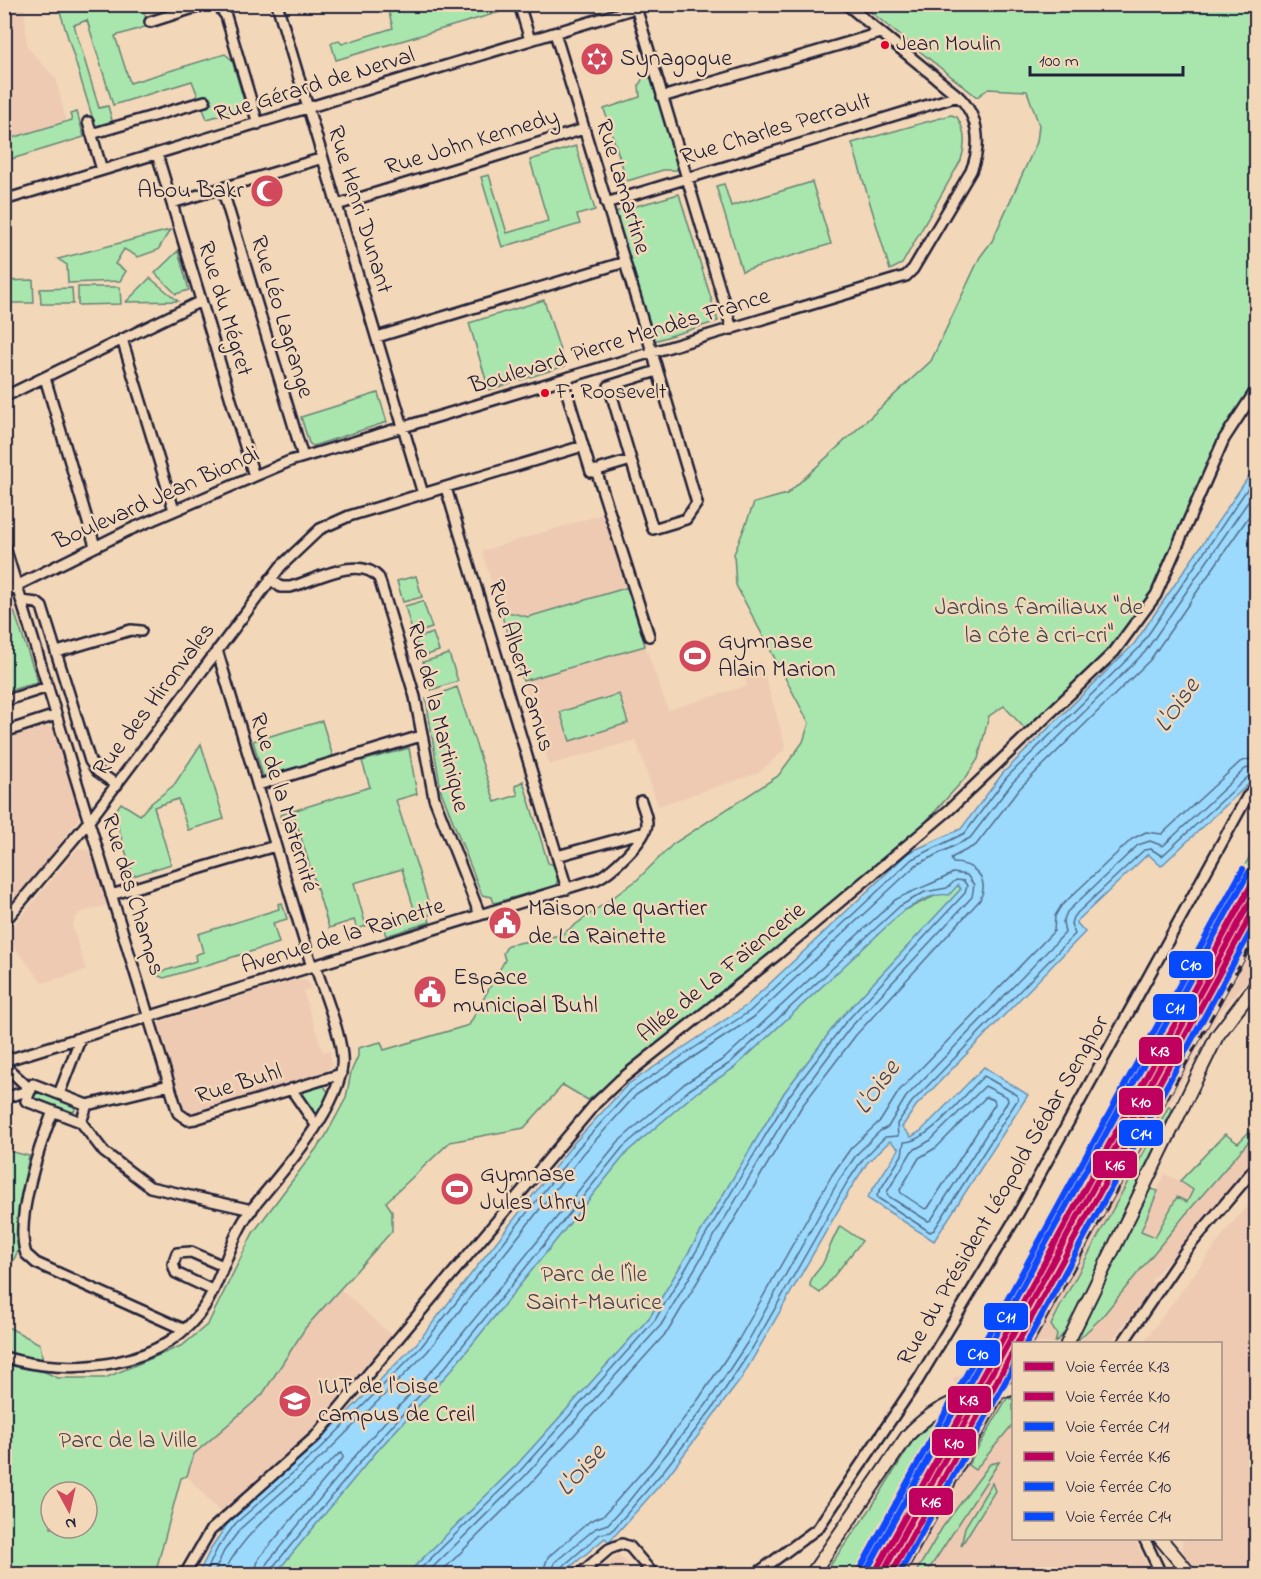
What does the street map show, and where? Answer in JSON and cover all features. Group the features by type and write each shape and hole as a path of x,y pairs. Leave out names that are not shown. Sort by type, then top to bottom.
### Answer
{"street":[{"path":"150,22 206,4"},
{"path":"217,4 226,16 258,124"},
{"name":"Rue Henri Dunant","path":"277,4 423,494"},
{"path":"519,4 530,40"},
{"path":"846,4 958,96"},
{"path":"635,6 732,329"},
{"name":"Rue Gérard de Nerval","path":"4,200 555,33 635,6"},
{"name":"Rue Lamartine","path":"555,33 697,503 686,519 653,529 631,460"},
{"path":"663,97 880,33"},
{"name":"Rue Charles Perrault","path":"606,203 958,96"},
{"name":"Boulevard Pierre Mendès France","path":"328,449 563,380 654,361 732,329 899,279 910,272 971,171 977,153 977,133 969,109 958,96"},
{"path":"91,134 205,101"},
{"path":"88,122 102,170"},
{"name":"Rue John Kennedy","path":"337,205 584,129"},
{"name":"Rue du Mégret","path":"158,154 254,476"},
{"path":"172,203 323,158"},
{"name":"Rue Léo Lagrange","path":"222,188 303,457"},
{"path":"376,337 625,262"},
{"path":"4,397 201,301"},
{"path":"122,339 174,510"},
{"path":"601,469 631,460 609,386 654,361"},
{"path":"45,378 95,546"},
{"path":"563,380 591,472 596,470 649,636"},
{"name":"Allée de La Faïencerie","path":"185,1575 214,1527 316,1436 595,1104 620,1080 778,954 949,810 1013,746 1114,652 1153,602 1224,439 1257,390"},
{"name":"Rue des Hironvales","path":"4,922 117,785 270,579 287,559 320,529 349,516 583,446"},
{"name":"Boulevard Jean Biondi","path":"4,592 95,546 174,510 254,476 328,449"},
{"name":"Rue Albert Camus","path":"446,488 567,889"},
{"name":"Rue des Champs","path":"4,544 148,1017"},
{"name":"Rue de la Martinique","path":"270,579 281,587 290,587 352,568 363,568 376,575 381,582 415,697 434,798 480,915"},
{"path":"22,601 37,603 42,607 92,765 117,785"},
{"path":"57,652 131,630 141,631"},
{"name":"Rue de la Maternité","path":"217,650 275,846 341,1048 341,1074"},
{"path":"4,701 48,687"},
{"path":"4,732 56,715"},
{"path":"258,785 421,736"},
{"name":"Rue du Président Léopold Sédar Senghor","path":"756,1575 818,1528 918,1380 1018,1214 1247,797 1257,788"},
{"path":"557,855 644,832 647,822 641,801"},
{"name":"Avenue de la Rainette","path":"4,1060 567,889 606,873 644,832"},
{"path":"111,895 275,846"},
{"path":"1068,1342 1217,1036 1257,985"},
{"name":"Rue Buhl","path":"148,1017 178,1113 192,1120 341,1074"},
{"path":"59,1094 81,1037"},
{"path":"4,1065 31,1090"},
{"path":"4,1357 50,1366 89,1365 129,1359 159,1346 183,1329 200,1312 213,1290 241,1226 252,1209 330,1105 341,1074"},
{"path":"169,1085 87,1105 33,1084 26,1101 81,1122 104,1152 150,1187 252,1209"},
{"path":"291,1089 316,1125"},
{"path":"4,1098 31,1090"},
{"path":"81,1122 87,1105"},
{"path":"52,1111 35,1162 29,1190 24,1234 26,1254 36,1263 183,1329"},
{"path":"1123,1342 1186,1250 1257,1167"},
{"path":"213,1290 176,1273 172,1264 177,1253 186,1251 223,1266"},
{"path":"814,1572 916,1426 952,1401 1012,1389"},
{"path":"1144,1540 1161,1575"},
{"path":"1161,1540 1190,1575"},
{"path":"580,1575 612,1547 626,1545 653,1575"}],"shaded area":[{"path":"5,4 24,5 27,47 56,79 66,121 5,140"},
{"path":"606,513 629,587 528,617 500,610 482,551"},
{"path":"645,646 668,710 747,686 742,669 761,662 786,748 759,773 658,806 636,740 549,765 523,681"},
{"path":"47,726 54,729 79,812 78,820 17,898 5,889 5,740"},
{"path":"1256,845 1256,944 1251,953 1256,959 1256,970 1218,1015 1201,1045 1064,1305 1054,1342 1012,1342 1012,1540 1135,1540 1152,1574 827,1574 935,1431 956,1391 953,1377 965,1374 985,1342 1073,1186 1154,1028"},
{"path":"78,848 91,851 107,905 79,913 72,925 86,970 43,983 5,936"},
{"path":"298,979 307,981 311,988 303,991 323,1052 330,1050 332,1065 326,1071 195,1112 187,1111 181,1103 158,1026 162,1021"},
{"path":"1256,1125 1256,1159 1151,1281 1155,1285 1111,1342 1080,1342 1103,1316 1165,1174 1180,1181 1225,1134 1238,1143"},
{"path":"1256,1196 1256,1574 1200,1574 1183,1552 1182,1540 1222,1540 1222,1342 1144,1342 1229,1227"},
{"name":"IUT de l'Oise campus de Creil","path":"336,1285 391,1335 313,1430 221,1513 187,1476 194,1454"},
{"path":"618,1554 637,1574 594,1574"}],"green space":[{"path":"58,5 142,5 148,26 115,36 130,83 225,54 232,60 246,108 207,119 192,81 113,105 87,20 74,25 99,108 108,106 113,124 96,129"},
{"path":"387,5 498,5 500,12 336,60 331,43 339,41 342,44 393,28"},
{"path":"862,5 1256,5 1256,382 1229,421 1148,602 1122,636 1025,729 1004,706 989,716 978,759 967,776 920,828 771,955 737,978 660,1045 588,1100 563,1085 524,1128 450,1142 386,1202 392,1211 392,1231 306,1327 262,1395 194,1454 187,1476 181,1478 155,1574 5,1574 4,1325 40,1344 45,1372 58,1378 105,1378 183,1345 208,1324 253,1233 325,1137 346,1098 351,1072 358,1056 358,1048 381,1042 384,1050 469,1025 505,960 503,953 508,945 561,935 637,880 673,844 778,776 803,742 809,723 736,585 734,554 754,503 787,494 931,361 980,257 992,241 1037,142 1039,125 1027,91 988,89 977,97"},
{"path":"650,77 679,166 677,170 663,170 627,181 604,109 640,97 639,85 643,78"},
{"path":"77,112 84,137 5,161 5,140 72,120 70,114"},
{"path":"951,115 957,117 964,133 961,160 902,264 890,270 852,143"},
{"path":"576,146 595,210 577,215 580,224 502,247 481,177 489,175 507,233 548,221 530,160"},
{"path":"812,182 831,244 742,271 716,186 724,184 731,206"},
{"path":"679,194 718,321 654,341 615,212"},
{"path":"170,230 158,250 138,257 124,249 115,264 126,271 120,281 68,283 67,265 58,259"},
{"path":"178,251 189,290 176,294 155,273"},
{"path":"150,278 178,301 126,302"},
{"path":"33,280 34,303 5,303 5,281"},
{"path":"78,287 120,287 121,304 78,305"},
{"path":"72,288 73,304 41,304 40,289"},
{"path":"544,300 565,366 489,390 469,323"},
{"path":"378,393 387,422 313,446 309,443 301,417"},
{"path":"416,576 422,597 403,602 397,581"},
{"path":"629,587 645,646 523,681 500,610 528,617"},
{"path":"423,601 432,628 413,634 405,606"},
{"path":"14,611 38,682 5,692 5,616"},
{"path":"433,633 439,651 421,657 415,639"},
{"path":"449,654 458,681 431,690 423,662"},
{"path":"457,687 495,802 518,795 515,786 523,781 548,863 558,866 559,875 556,885 494,903 492,897 482,895 441,791 426,699"},
{"path":"619,694 628,723 570,741 560,712"},
{"path":"322,721 333,757 263,776 253,741"},
{"path":"201,744 224,819 188,830 178,799 154,807 171,864 133,876 116,820 111,817 121,803 140,815 174,785"},
{"path":"409,748 417,794 396,800 432,914 428,915 430,922 386,936 382,922 415,912 402,869 354,883 366,926 357,929 354,920 329,928 295,818 281,822 280,815 370,787 362,761"},
{"path":"1256,845 1256,869 1210,954 1199,949"},
{"name":"Parc de l'Île Saint-Maurice","path":"958,885 961,889 839,1020 784,1093 650,1317 514,1468 407,1574 275,1574 376,1452 452,1369 628,1151 693,1095 734,1068 903,911"},
{"path":"282,903 287,919 273,923 279,943 164,978 154,974 196,961 195,955 203,952 198,934 279,909 278,904"},
{"path":"324,1086 330,1095 320,1113 314,1113 302,1097 303,1089"},
{"path":"40,1092 73,1104 75,1110 71,1114 35,1100 34,1095"},
{"path":"1169,1106 1172,1110 1067,1330 1055,1342 1057,1335 1051,1325"},
{"path":"1256,1125 1256,1133 1101,1318 1075,1342 1150,1189 1158,1191 1141,1231 1155,1237 1177,1197 1187,1202 1193,1190 1180,1181 1225,1134 1238,1143"},
{"path":"5,1150 29,1156 19,1207 18,1251 5,1277"},
{"path":"840,1226 862,1241 820,1293 810,1286 810,1282 822,1264"},
{"path":"1007,1398 1012,1399 1012,1425 975,1470 968,1465"},
{"path":"943,1414 915,1482 862,1574 824,1574 871,1508 914,1439"},
{"path":"999,1462 926,1574 915,1574 942,1528 990,1464"},
{"path":"992,1483 995,1491 961,1546 965,1527"}],"water":[{"name":"L'Oise","path":"1256,466 1256,777 1161,866 1148,854 1076,922 1085,932 916,1106 902,1127 911,1137 921,1131 984,1067 1028,1095 934,1241 867,1198 899,1149 890,1141 867,1163 851,1188 741,1379 666,1478 609,1542 605,1538 562,1574 407,1574 514,1468 650,1317 784,1093 839,1020 961,889 958,885 949,895 931,897 903,911 734,1068 693,1095 628,1151 452,1369 376,1452 275,1574 198,1574 213,1545 231,1519 316,1444 417,1343 573,1144 627,1085 746,1006 908,853 961,829 1003,773 1134,644"}],"railway":[{"path":"1113,1170 1194,1011 1256,899"},
{"path":"1032,1342 1256,935"},
{"path":"904,1574 1012,1379"}],"rail line":[{"name":"C10","path":"861,1567 1243,869"},
{"name":"C11","path":"867,1570 1249,872"},
{"name":"K13","path":"874,1574 1256,876"},
{"name":"K10","path":"882,1574 1256,891"},
{"name":"K16","path":"1018,1342 1256,906"},
{"name":"C14","path":"1027,1342 1256,922"},
{"name":"K16","path":"891,1574 1012,1354"},
{"name":"C14","path":"899,1574 1012,1370"}],"place":[{"name":"Jean Moulin","path":"885,45"},
{"name":"Synagogue","path":"597,59"},
{"name":"Abou Bakr","path":"267,191"},
{"name":"F. Roosevelt","path":"545,393"},
{"name":"Gymnase Alain Marion","path":"695,656"},
{"name":"Maison de quartier de La Rainette","path":"505,923"},
{"name":"Espace municipal Buhl","path":"430,992"},
{"name":"Gymnase Jules Uhry","path":"457,1189"},
{"name":"IUT de l'Oise campus de Creil","path":"295,1401"}],"park label":[{"name":"Jardins familiaux \"de la côte à cri-cri\"","path":"1039,622"},
{"name":"Parc de la Ville","path":"128,1441"}]}
